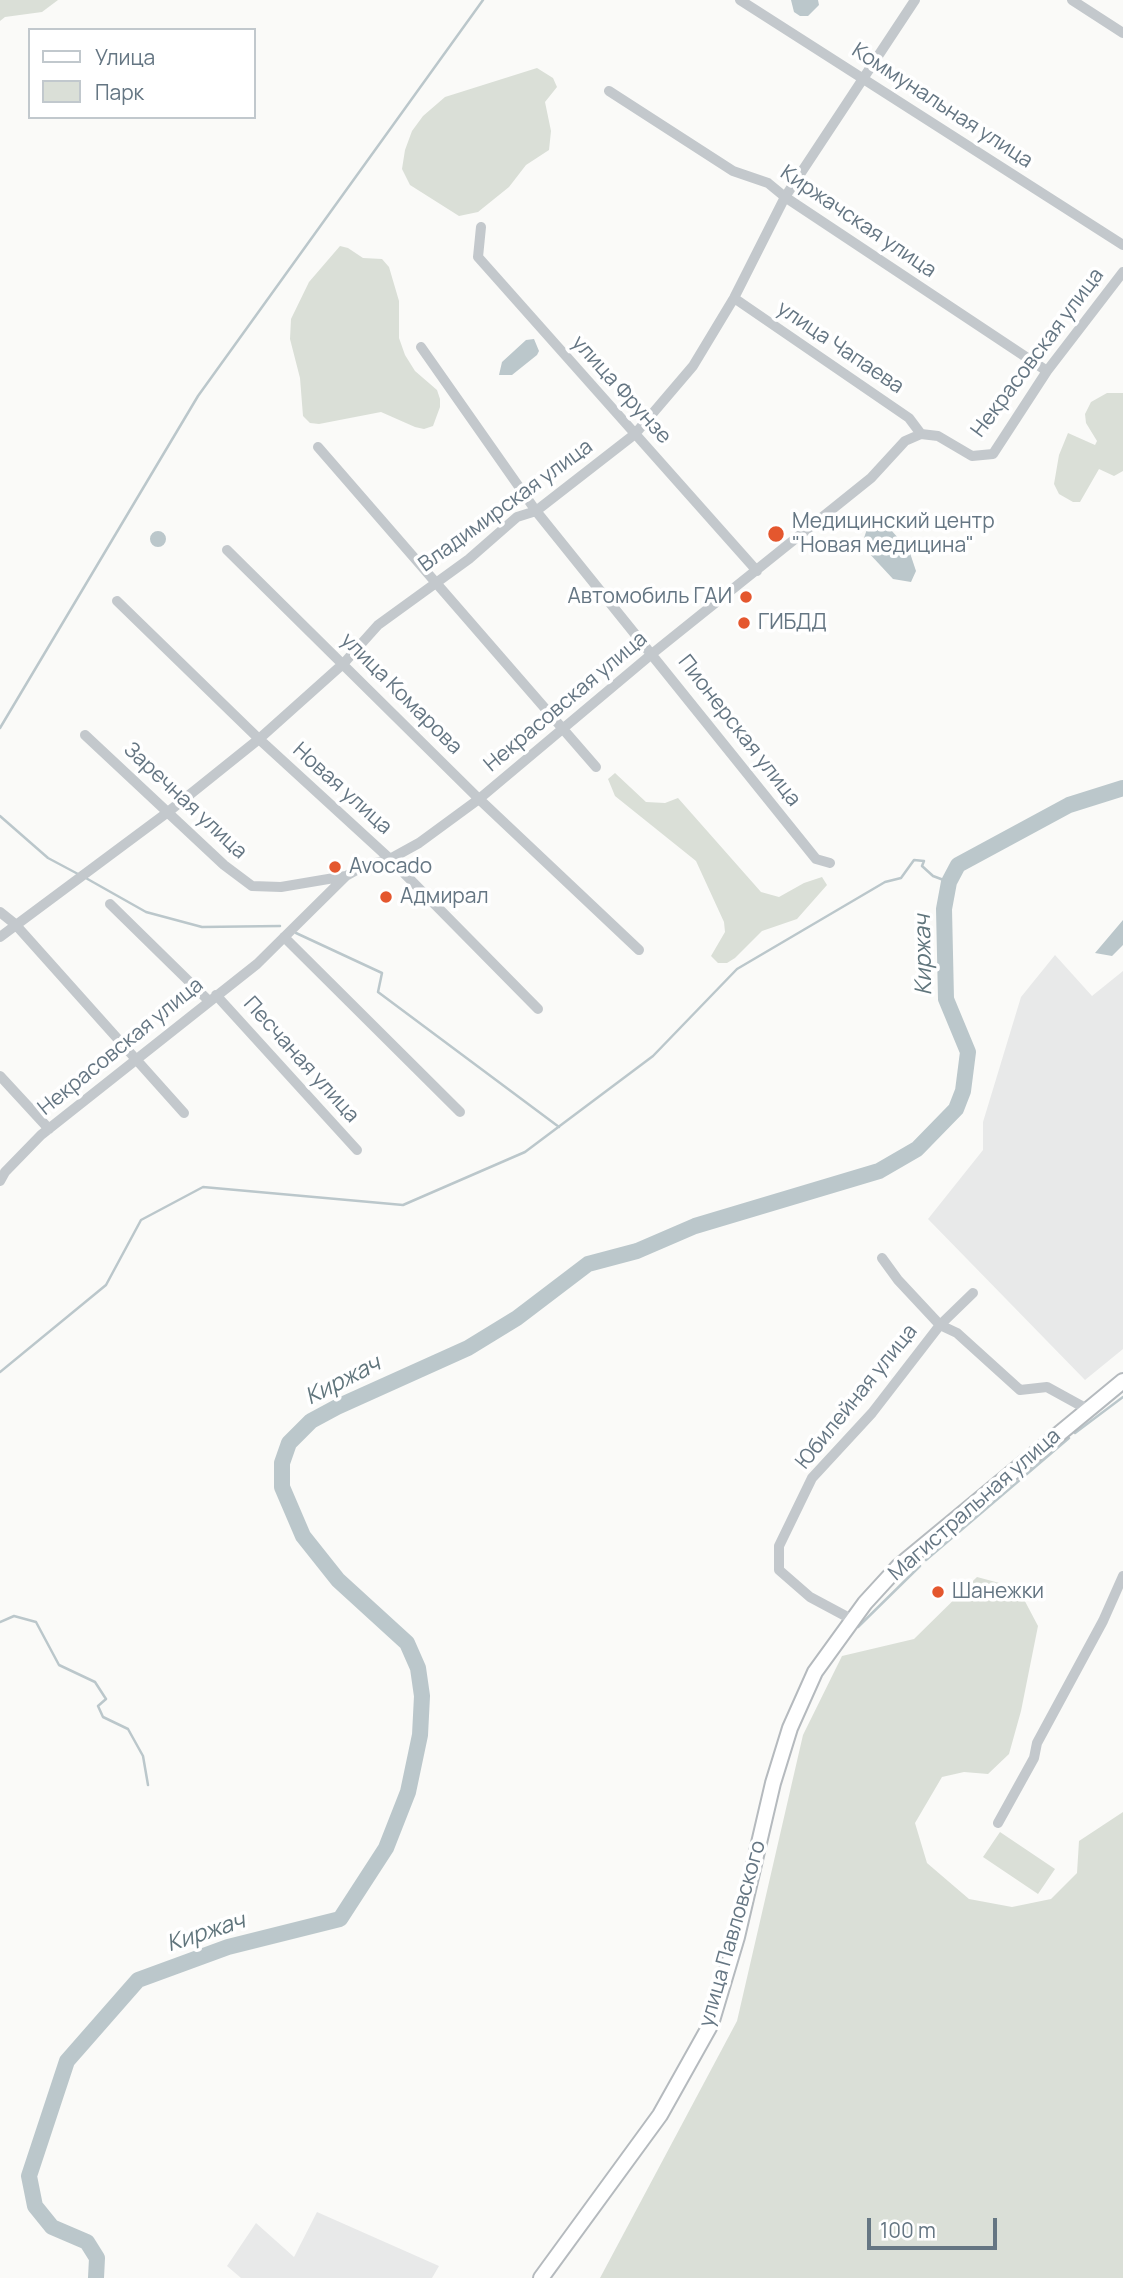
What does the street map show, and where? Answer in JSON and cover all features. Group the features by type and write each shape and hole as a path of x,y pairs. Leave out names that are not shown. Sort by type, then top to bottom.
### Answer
{"main road":[{"name":"Магистральная улица","path":"771,1793 790,1728 815,1672 853,1620 898,1567 1123,1381"},
{"name":"улица Павловского","path":"541,2278 660,2115 711,2024 737,1937 771,1793"}],"street":[{"name":"Коммунальная улица","path":"740,0 1123,245"},
{"name":"Владимирская улица","path":"0,937 169,812 259,739 344,663 378,625 469,559 517,517 536,511 635,435 693,366 734,298 785,197 915,0"},
{"path":"1072,0 1123,33"},
{"name":"Киржачская улица","path":"609,91 733,171 768,183 1047,372"},
{"name":"улица Фрунзе","path":"481,227 478,257 757,572"},
{"name":"Некрасовская улица","path":"0,1181 5,1172 49,1129 257,964 346,876 364,866 390,859 419,843 479,799 653,653 871,478 905,441 921,434 938,436 972,456 993,454 1047,372 1123,272"},
{"name":"улица Чапаева","path":"734,298 909,418 921,434"},
{"name":"Пионерская улица","path":"421,347 536,511 653,653 816,859 830,863"},
{"path":"317,447 596,767"},
{"name":"улица Комарова","path":"227,550 479,799 639,950"},
{"name":"Новая улица","path":"117,601 259,739 390,859 538,1009"},
{"name":"Заречная улица","path":"85,735 224,865 252,886 281,887 346,876"},
{"name":"Песчаная улица","path":"110,904 213,998 357,1150"},
{"path":"0,912 15,924 184,1113"},
{"path":"284,937 460,1112"},
{"path":"0,1076 49,1129"},
{"path":"882,1258 898,1280 940,1325 957,1333 1020,1390 1047,1387 1087,1409"},
{"name":"Юбилейная улица","path":"853,1620 810,1597 779,1570 779,1546 812,1478 872,1413 940,1325 973,1293"},
{"path":"998,1823 1034,1758 1037,1742 1103,1621 1123,1576"}],"shaded area":[{"path":"791,0 818,0 819,5 808,16 800,16 794,12"},
{"path":"534,339 539,351 537,355 512,375 499,375 502,362 526,340"},
{"path":"879,523 891,530 909,550 916,571 911,582 893,579 867,551 864,538 867,529"},
{"path":"155,531 161,531 166,539 164,545 155,547 150,542 150,536"},
{"path":"1123,920 1123,945 1112,956 1095,953"},
{"path":"1055,955 1092,996 1123,971 1123,1349 1085,1380 928,1219 983,1150 983,1122 1021,997"},
{"path":"317,2212 439,2266 432,2278 241,2278 227,2266 256,2223 294,2257"}],"green space":[{"path":"0,0 58,0 42,12 5,17 0,21"},
{"path":"537,68 553,78 557,87 545,102 551,131 549,150 526,165 509,187 478,212 459,216 410,185 402,169 405,150 412,131 423,116 445,97"},
{"path":"340,246 363,258 382,259 389,267 399,301 399,338 405,355 415,371 437,390 440,399 433,426 424,429 415,427 381,412 319,424 310,423 303,416 300,378 290,339 291,319 309,282"},
{"path":"1107,393 1123,393 1123,471 1114,476 1099,469 1080,502 1073,502 1059,494 1054,484 1059,455 1068,433 1095,445 1097,441 1086,423 1085,414 1091,402"},
{"path":"615,773 646,802 665,803 678,798 761,892 779,897 804,883 822,877 827,885 797,919 762,931 735,958 727,963 718,963 711,956 725,932 724,922 696,861 615,796 608,779"},
{"path":"977,1577 1018,1588 1038,1626 1021,1711 1009,1754 988,1774 964,1772 942,1777 915,1823 927,1863 969,1899 1012,1907 1051,1899 1077,1873 1079,1841 1123,1812 1123,2278 600,2278 737,2021 803,1735 842,1656 914,1639"},
{"path":"1000,1832 1055,1869 1038,1894 983,1857"}],"waterway":[{"path":"0,728 198,396 483,0"},
{"name":"Киржач","path":"96,2278 97,2258 87,2242 52,2227 35,2206 29,2176 67,2061 138,1980 228,1947 340,1919 386,1848 408,1792 420,1735 422,1696 418,1668 407,1643 338,1580 303,1536 282,1487 282,1463 289,1443 311,1421 337,1407 468,1348 517,1318 588,1264 637,1251 695,1226 879,1171 917,1149 956,1109 963,1091 968,1052 946,999 944,909 949,882 958,865 1069,805 1123,788"},
{"path":"0,816 48,858 78,874"},
{"path":"0,1372 106,1285 141,1220 203,1187 403,1205 525,1152 653,1056 737,969 885,882 901,878 914,860 924,861 922,866 933,876 949,882"},
{"path":"84,877 146,912 202,927 280,926"},
{"path":"296,933 382,973 378,992 559,1127"},
{"path":"1075,1433 1123,1397"},
{"path":"926,1560 1069,1438"},
{"path":"858,1627 920,1566"},
{"path":"0,1622 14,1616 36,1622 59,1665 95,1682 106,1699 98,1706 103,1717 128,1729 143,1756 148,1785"}],"place":[{"name":"Медицинский центр \"Новая медицина\"","path":"776,534"},
{"name":"Автомобиль ГАИ","path":"746,597"},
{"name":"ГИБДД","path":"744,623"},
{"name":"Avocado","path":"335,867"},
{"name":"Адмирал","path":"386,897"},
{"name":"Шанежки","path":"938,1592"}]}
